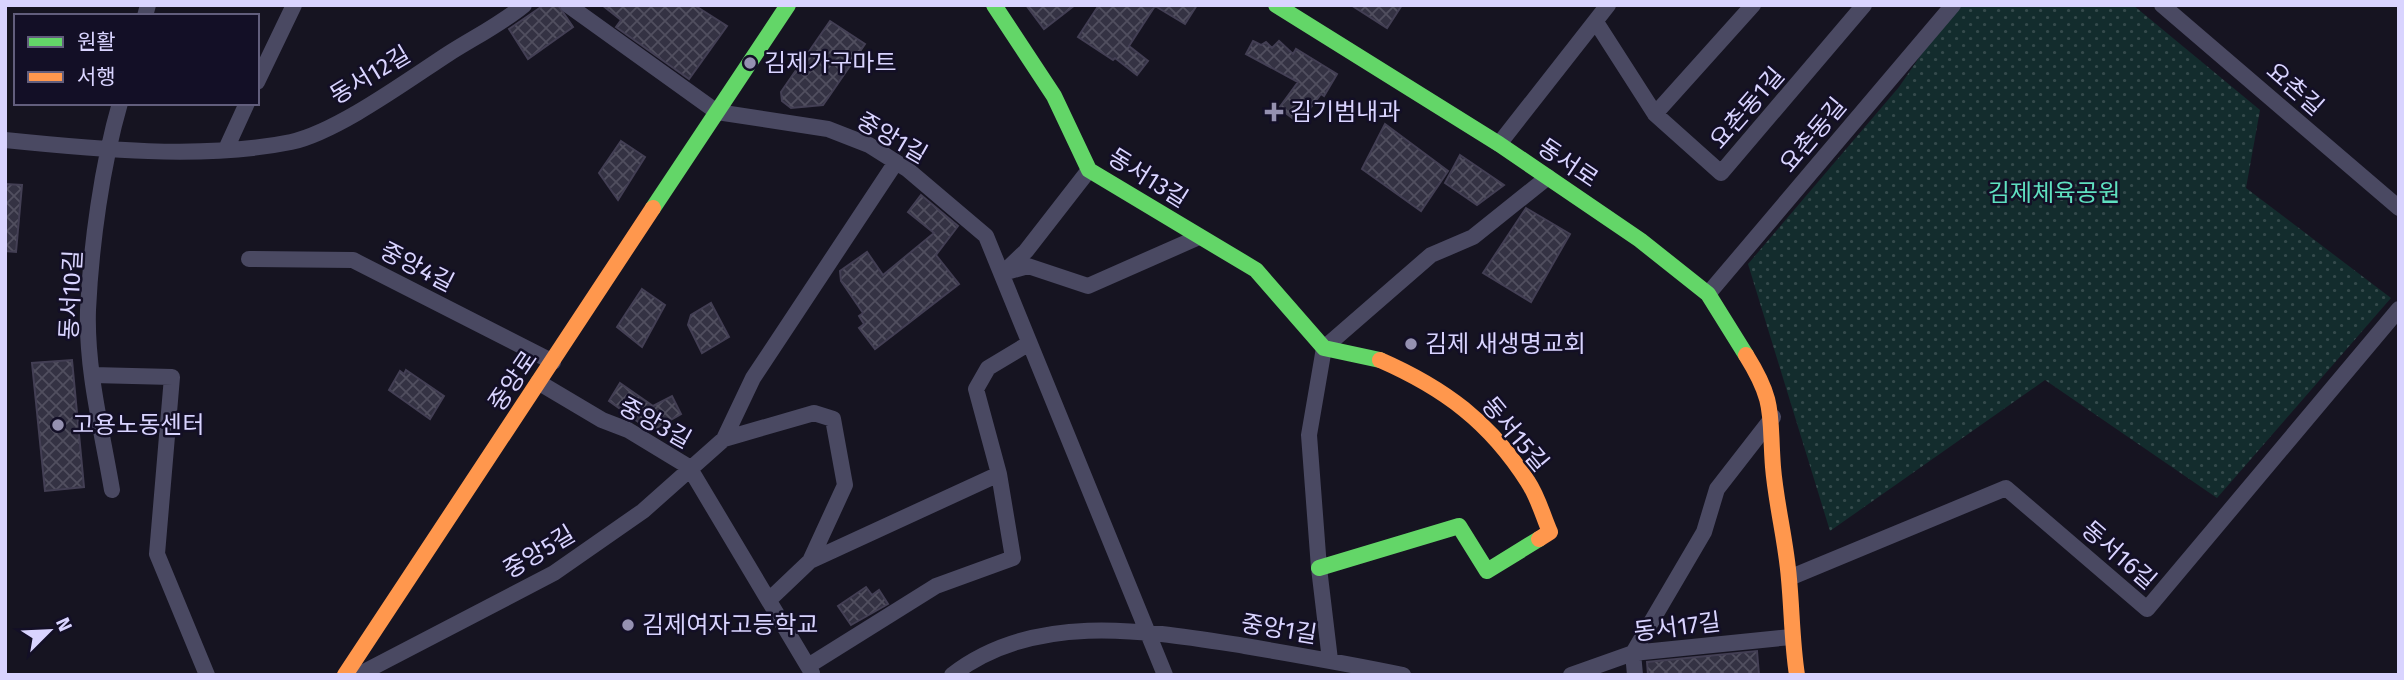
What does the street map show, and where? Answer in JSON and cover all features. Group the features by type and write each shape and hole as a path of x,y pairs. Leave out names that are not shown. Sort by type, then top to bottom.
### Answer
{"street":[{"path":"259,78 293,5"},
{"path":"568,5 717,112"},
{"name":"중앙로","path":"345,675 788,5"},
{"name":"동서13길","path":"994,5 1054,96 1089,170 1256,271 1324,348"},
{"name":"동서로","path":"1276,5 1499,144 1640,240 1708,294 1764,383 1773,417 1773,467 1789,578 1791,637 1797,675"},
{"path":"1499,144 1608,5"},
{"path":"1655,114 1753,5"},
{"name":"요촌동1길","path":"1596,22 1655,114 1721,173 1864,5"},
{"name":"요촌동길","path":"1708,294 1952,5"},
{"name":"요촌길","path":"2162,5 2399,208"},
{"name":"동서12길","path":"5,140 106,150 226,149 293,141 345,118 523,6"},
{"name":"동서10길","path":"112,490 93,375 88,310 106,150 119,105"},
{"path":"226,149 246,105"},
{"name":"중앙1길","path":"717,112 828,129 869,145 955,207 986,236 1165,675"},
{"name":"중앙5길","path":"724,439 752,378 896,162"},
{"path":"1003,273 1026,251 1089,170"},
{"path":"1330,660 1319,568 1309,435 1324,348 1431,255 1474,237 1548,177"},
{"path":"1003,273 1028,267 1088,286 1199,237"},
{"name":"중앙4길","path":"249,259 353,260 553,362"},
{"name":"동서16길","path":"1789,578 2006,488 2147,609 2399,309"},
{"path":"769,600 810,561 999,474 976,389 988,368 1028,344"},
{"name":"동서15길","path":"1319,568 1459,526 1487,571 1550,532 1529,483 1475,415 1419,377 1376,358 1324,348"},
{"path":"93,375 172,377 157,554 207,675"},
{"name":"중앙3길","path":"538,383 602,420 628,430 689,467 811,670 936,586 1013,558 999,474"},
{"name":"중앙5길","path":"358,675 554,573 643,511 689,467 724,439 814,413 833,419 845,485 810,561"},
{"path":"1634,675 1633,653 1704,532 1717,489 1773,417"},
{"path":"952,675 1002,647 1034,638 1092,629 1147,630"},
{"name":"중앙1길","path":"1147,630 1330,660 1403,675"},
{"name":"동서17길","path":"1571,675 1633,653 1791,637"}],"green space":[{"name":"김제체육공원","path":"1955,5 2133,5 2260,110 2246,188 2391,298 2217,498 2045,380 1830,531 1748,264 1899,87"}],"building":[{"path":"544,5 558,5 573,27 528,59 509,29"},
{"path":"602,5 694,5 727,26 689,79 616,27 621,20"},
{"path":"1026,5 1075,5 1044,29"},
{"path":"1099,5 1197,5 1185,24 1155,6 1129,46 1148,61 1137,75 1115,58 1113,60 1078,37"},
{"path":"1351,5 1402,5 1387,28"},
{"path":"830,21 865,44 823,105 791,108 782,101 781,92"},
{"path":"1253,41 1261,45 1266,42 1272,48 1279,41 1293,54 1296,49 1337,74 1324,96 1321,94 1299,123 1279,108 1298,82 1246,54"},
{"path":"1385,124 1448,171 1421,211 1362,169"},
{"path":"621,141 645,157 618,200 599,173"},
{"path":"1460,155 1504,185 1477,205 1445,183"},
{"path":"5,184 22,185 16,252 5,251"},
{"path":"921,195 958,226 936,255 959,284 875,349 859,328 864,324 859,316 863,313 841,281 840,271 867,252 883,275 934,233 908,212"},
{"path":"1526,208 1570,234 1531,302 1483,273"},
{"path":"642,289 665,305 642,347 617,327"},
{"path":"711,303 729,337 702,353 688,325 691,315"},
{"name":"고용노동센터","path":"72,360 84,487 45,491 32,363"},
{"path":"406,370 444,396 430,419 389,390 400,371 404,374"},
{"path":"620,383 653,406 672,396 681,414 651,431 609,401"},
{"path":"866,587 872,595 879,590 888,604 851,625 838,606"},
{"path":"1757,651 1759,675 1648,675 1647,662"}],"traffic: fast":[{"path":"653,208 788,5"},
{"path":"994,5 1054,96 1089,170 1256,270 1324,348 1380,360"},
{"path":"1276,5 1499,144 1640,240 1708,294 1746,355"},
{"path":"1319,568 1459,526 1487,571 1539,539"}],"traffic: slow":[{"path":"345,675 653,208"},
{"path":"1746,355 1762,385 1769,409 1774,481 1788,565 1797,675"},
{"path":"1380,360 1445,395 1481,424 1498,442 1538,500 1550,532 1539,539"}],"place":[{"name":"김제가구마트","path":"750,63"},
{"name":"김기범내과","path":"1274,112"},
{"name":"김제 새생명교회","path":"1411,344"},
{"name":"고용노동센터","path":"58,425"},
{"name":"김제여자고등학교","path":"628,625"}]}
